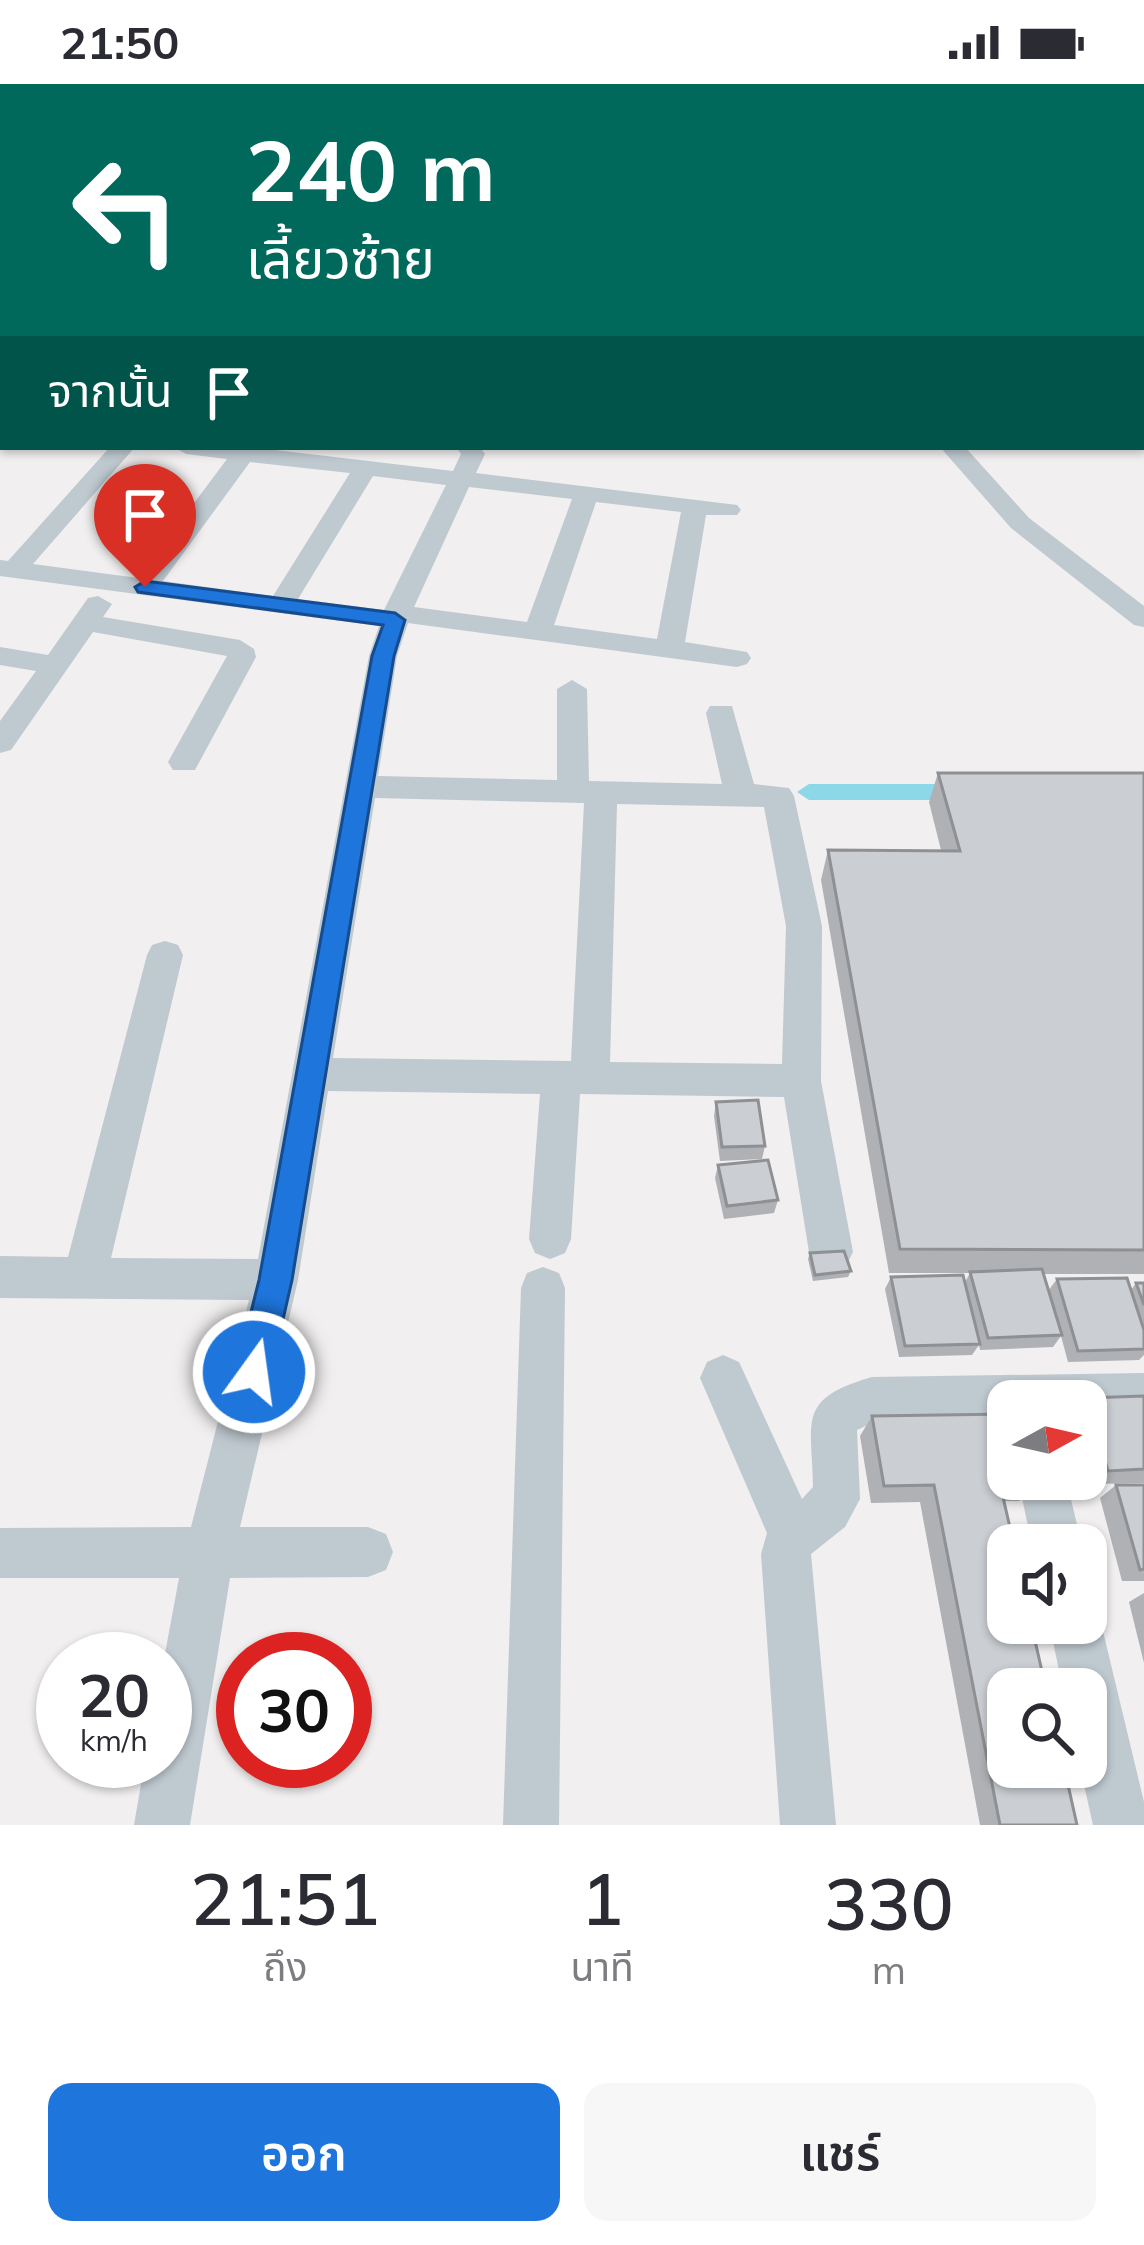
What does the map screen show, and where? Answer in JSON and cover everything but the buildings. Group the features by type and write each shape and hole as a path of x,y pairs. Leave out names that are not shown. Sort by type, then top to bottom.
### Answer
{"street":[{"path":"7,569 120,450"},
{"path":"215,450 366,467 466,459 587,493 728,510"},
{"path":"955,450 1020,523 1144,619"},
{"path":"145,587 244,453"},
{"path":"162,1825 209,1554 276,1280 383,656 466,459"},
{"path":"281,605 366,467"},
{"path":"538,630 587,493"},
{"path":"670,648 695,506"},
{"path":"7,569 281,605 538,630 737,658"},
{"path":"0,743 114,584"},
{"path":"84,622 240,649 242,657 184,762"},
{"path":"0,656 56,665"},
{"path":"531,1825 546,1263 575,1078 587,794 572,689"},
{"path":"721,713 741,796"},
{"path":"360,787 778,796 804,926 801,1081 831,1252"},
{"path":"85,1276 165,955"},
{"path":"311,1074 801,1081"},
{"path":"0,1277 276,1280"},
{"path":"723,1378 793,1533 785,1574 808,1825"},
{"path":"1107,1397 1144,1396"},
{"path":"793,1533 825,1517 840,1494 833,1420 848,1406 872,1400 987,1399"},
{"path":"0,1553 368,1552"},
{"path":"1080,1644 1121,1825"}],"waterway":[{"path":"809,792 966,792"}],"route":[{"path":"145,587 395,620 383,656 276,1280 254,1372"}]}
